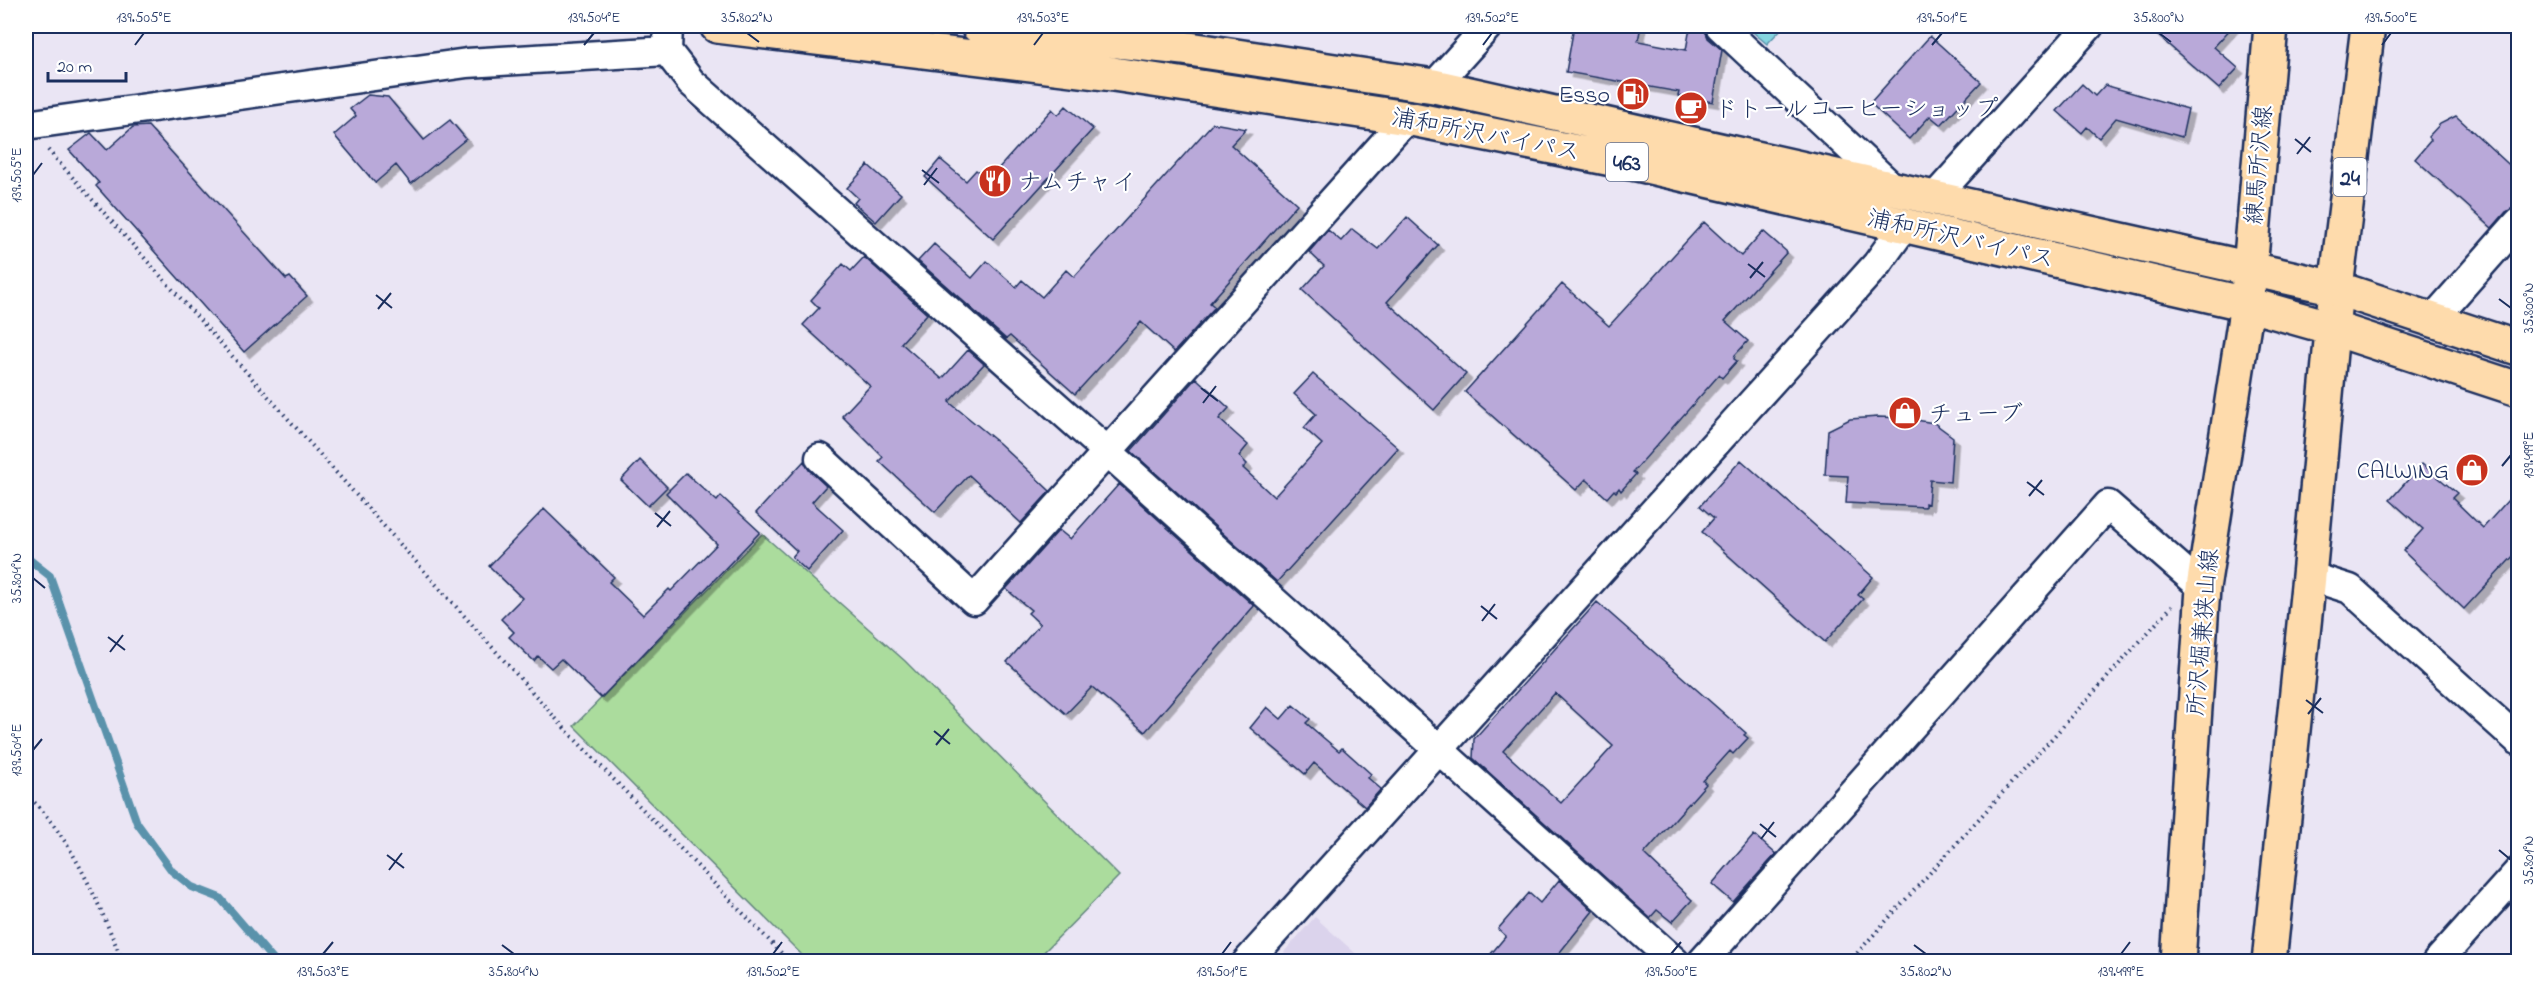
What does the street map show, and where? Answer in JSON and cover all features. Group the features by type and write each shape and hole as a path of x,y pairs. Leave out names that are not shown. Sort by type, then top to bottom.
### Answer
{"main road":[{"name":"浦和所沢バイパス","path":"717,26 1113,74 1407,118 1637,164 2247,304 2332,328 2518,389"},
{"name":"浦和所沢バイパス","path":"978,26 1183,48 1434,86 2336,288 2518,348"},
{"name":"練馬所沢線","path":"2247,304 2271,26"},
{"name":"24","path":"2332,328 2368,26"},
{"name":"所沢堀兼狭山線","path":"2178,962 2203,588 2247,304"},
{"path":"2269,962 2332,328"}],"street":[{"path":"1434,86 1488,26"},
{"path":"1720,26 1893,188"},
{"path":"1934,198 2089,26"},
{"path":"26,125 466,63 667,38 691,82 1108,452 1675,962"},
{"path":"820,458 975,600 1407,118"},
{"path":"2433,319 2518,223"},
{"path":"1263,956 1441,750 1877,264 1905,225"},
{"path":"1702,962 2108,505 2203,588"},
{"path":"2309,576 2350,589 2518,740"},
{"path":"2438,962 2518,872"}],"path":[{"path":"26,125 567,731 790,962"},
{"path":"1849,962 2180,597 2203,588"},
{"path":"26,794 45,812 92,889 123,962"}],"shaded area":[{"path":"1315,917 1364,961 1291,961 1284,952"}],"green space":[{"path":"762,534 905,661 1119,876 1039,957 1044,961 808,961 574,726"}],"water":[{"path":"1746,26 1784,26 1767,44"}],"building":[{"path":"1574,26 1641,26 1638,41 1686,50 1689,33 1696,26 1704,26 1708,38 1722,50 1713,102 1678,96 1679,92 1566,72"},
{"path":"2147,26 2233,26 2214,47 2238,68 2219,89"},
{"path":"1930,36 1981,82 1941,125 1930,116 1909,139 1870,103"},
{"path":"2082,84 2095,96 2105,85 2188,109 2182,137 2116,118 2099,138 2087,127 2082,133 2057,111"},
{"path":"368,95 388,97 424,140 450,120 466,139 411,184 396,165 375,183 334,135 356,116 350,109"},
{"path":"1066,106 1093,129 993,239 925,177 940,159 966,181 976,170 988,180 1052,109 1058,115"},
{"path":"2456,116 2518,173 2518,207 2506,212 2492,228 2415,159 2431,140 2428,137 2440,124"},
{"path":"1213,123 1246,129 1231,145 1297,204 1210,303 1215,307 1174,352 1141,322 1075,394 1010,336 1006,339 918,261 934,244 972,278 987,261 1016,287 1022,280 1042,297 1066,270 1074,277"},
{"path":"148,126 286,279 290,277 307,296 244,352 96,186 99,183 69,150 91,133 107,150 133,127"},
{"path":"868,165 901,194 876,222 854,203 858,198 847,188"},
{"path":"1407,217 1438,245 1387,302 1466,374 1434,410 1302,290 1324,266 1309,252 1328,230 1341,241 1352,229 1378,249"},
{"path":"1704,222 1741,256 1763,231 1787,252 1725,321 1748,341 1735,355 1734,359 1737,361 1722,378 1719,375 1633,472 1636,474 1621,491 1619,488 1616,492 1614,490 1607,498 1586,479 1576,490 1465,392 1562,284 1609,326"},
{"path":"864,257 927,314 901,343 942,379 968,350 984,364 949,402 999,443 1050,491 1021,523 969,475 935,512 879,461 883,457 842,416 870,386 803,325 819,308 811,300 843,264 851,271"},
{"path":"1313,374 1398,448 1277,582 1131,451 1196,378 1229,408 1219,419 1248,445 1239,456 1247,464 1243,468 1274,497 1322,444 1304,428 1316,414 1294,394"},
{"path":"1878,417 1934,423 1953,437 1950,482 1930,480 1928,504 1925,503 1925,507 1846,503 1848,476 1825,475 1828,430 1850,419"},
{"path":"640,460 667,487 648,506 621,480"},
{"path":"1741,460 1873,577 1858,595 1863,599 1825,642 1702,532 1714,518 1700,506"},
{"path":"804,461 809,470 826,486 812,502 843,530 807,571 792,557 797,551 756,513"},
{"path":"2422,464 2457,493 2452,498 2483,528 2518,489 2518,551 2464,609 2403,551 2423,529 2390,500"},
{"path":"686,473 717,501 721,496 760,532 601,698 561,659 551,668 538,656 534,661 509,637 514,632 501,619 522,598 489,566 544,509 614,577 609,582 643,615 669,589 671,591 717,544 666,493"},
{"path":"1119,484 1254,606 1145,732 1092,687 1066,714 1007,662 1040,624 1028,613 1031,610 1006,589 1059,530 1070,539"},
{"path":"1597,602 1746,733 1744,735 1748,738 1733,754 1730,751 1703,781 1706,784 1644,854 1692,900 1672,922 1657,910 1650,918 1473,758 1474,739","holes":["1555,693 1613,746 1561,803 1503,751"]},
{"path":"1293,705 1310,719 1306,723 1339,751 1342,748 1371,774 1368,778 1381,789 1365,807 1314,763 1305,774 1250,728 1267,707 1281,719"},
{"path":"1754,835 1776,854 1733,902 1712,884"},
{"path":"1559,880 1593,911 1552,962 1484,962 1506,936 1498,929 1529,893 1540,903"}],"waterway":[{"path":"26,557 50,576 137,823 172,871 192,887 220,898 275,962"}],"place":[{"name":"Esso","path":"1633,94"},
{"name":"ドトールコーヒーショップ","path":"1691,108"},
{"name":"ナムチャイ","path":"995,181"},
{"name":"チューブ","path":"1905,413"},
{"name":"CALWING","path":"2472,470"}]}
